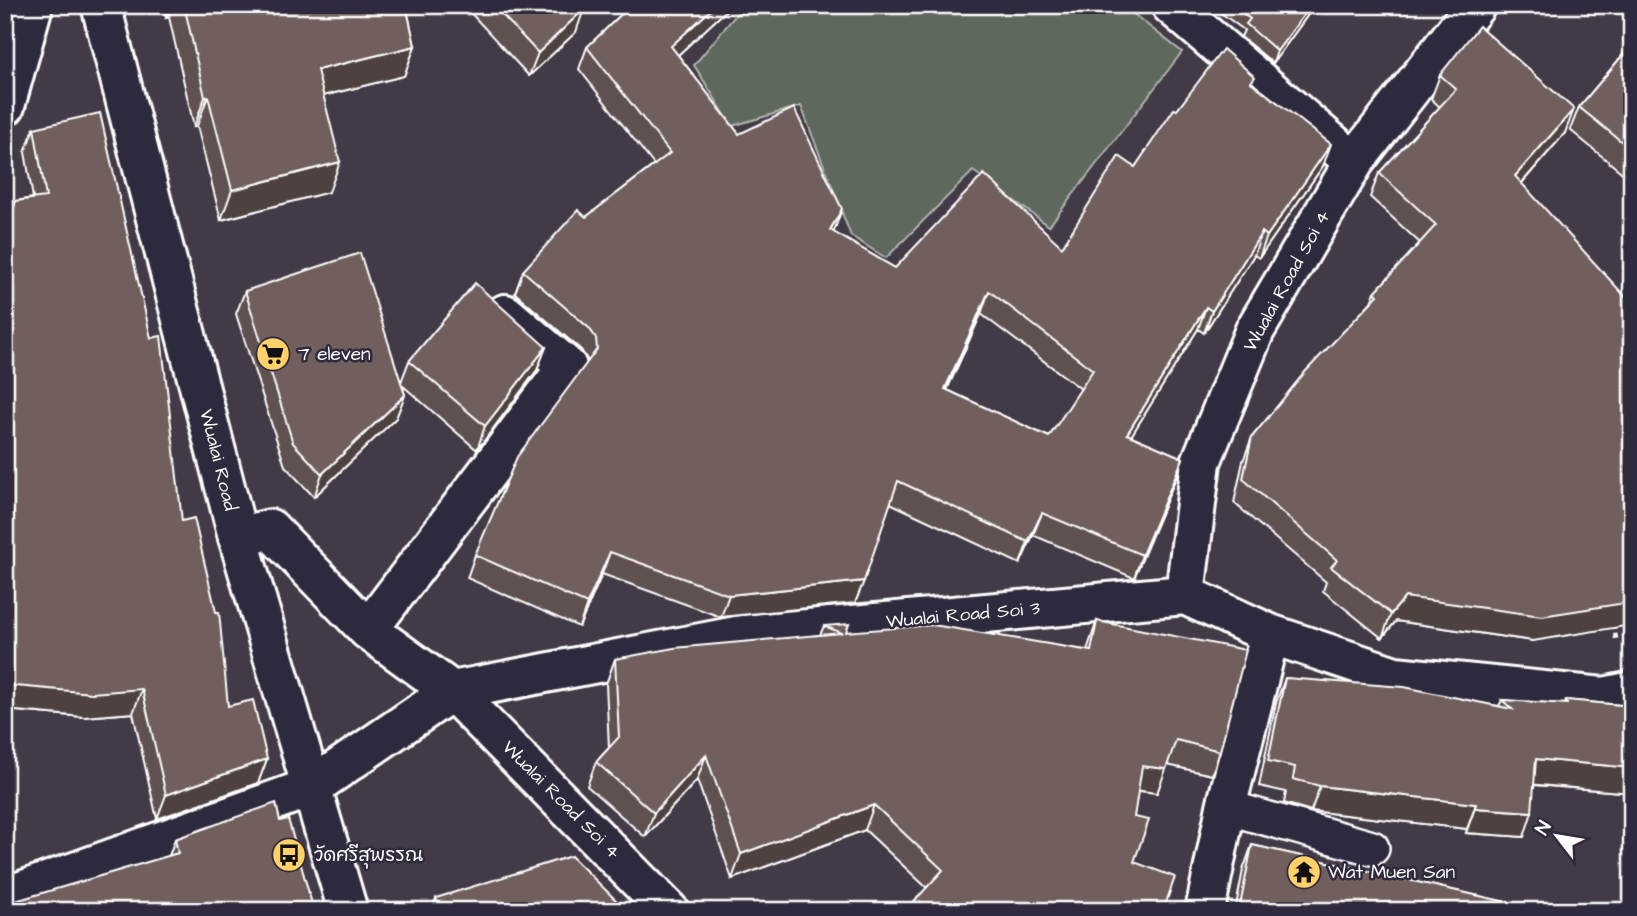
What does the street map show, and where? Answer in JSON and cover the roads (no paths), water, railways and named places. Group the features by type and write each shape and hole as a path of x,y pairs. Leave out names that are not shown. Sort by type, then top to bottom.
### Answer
{"street":[{"name":"Wualai Road","path":"102,5 238,537 348,911"},
{"path":"1171,5 1354,162"},
{"name":"Wualai Road Soi 4","path":"1185,595 1201,462 1255,330 1354,162 1476,5"},
{"path":"5,106 27,13"},
{"path":"368,630 574,359 485,296"},
{"name":"Wualai Road Soi 4","path":"238,537 270,529 368,630 452,691 669,911"},
{"name":"Wualai Road Soi 3","path":"5,897 312,787 452,691 742,635 1185,595 1270,634 1395,676 1603,697 1629,692"},
{"path":"1205,911 1226,807 1270,634"}],"lane":[{"path":"1226,807 1372,848"}],"place":[{"name":"7 eleven","path":"273,354"},
{"name":"วัดศรีสุพรรณ","path":"289,855"},
{"name":"Wat Muen San","path":"1304,872"}]}
